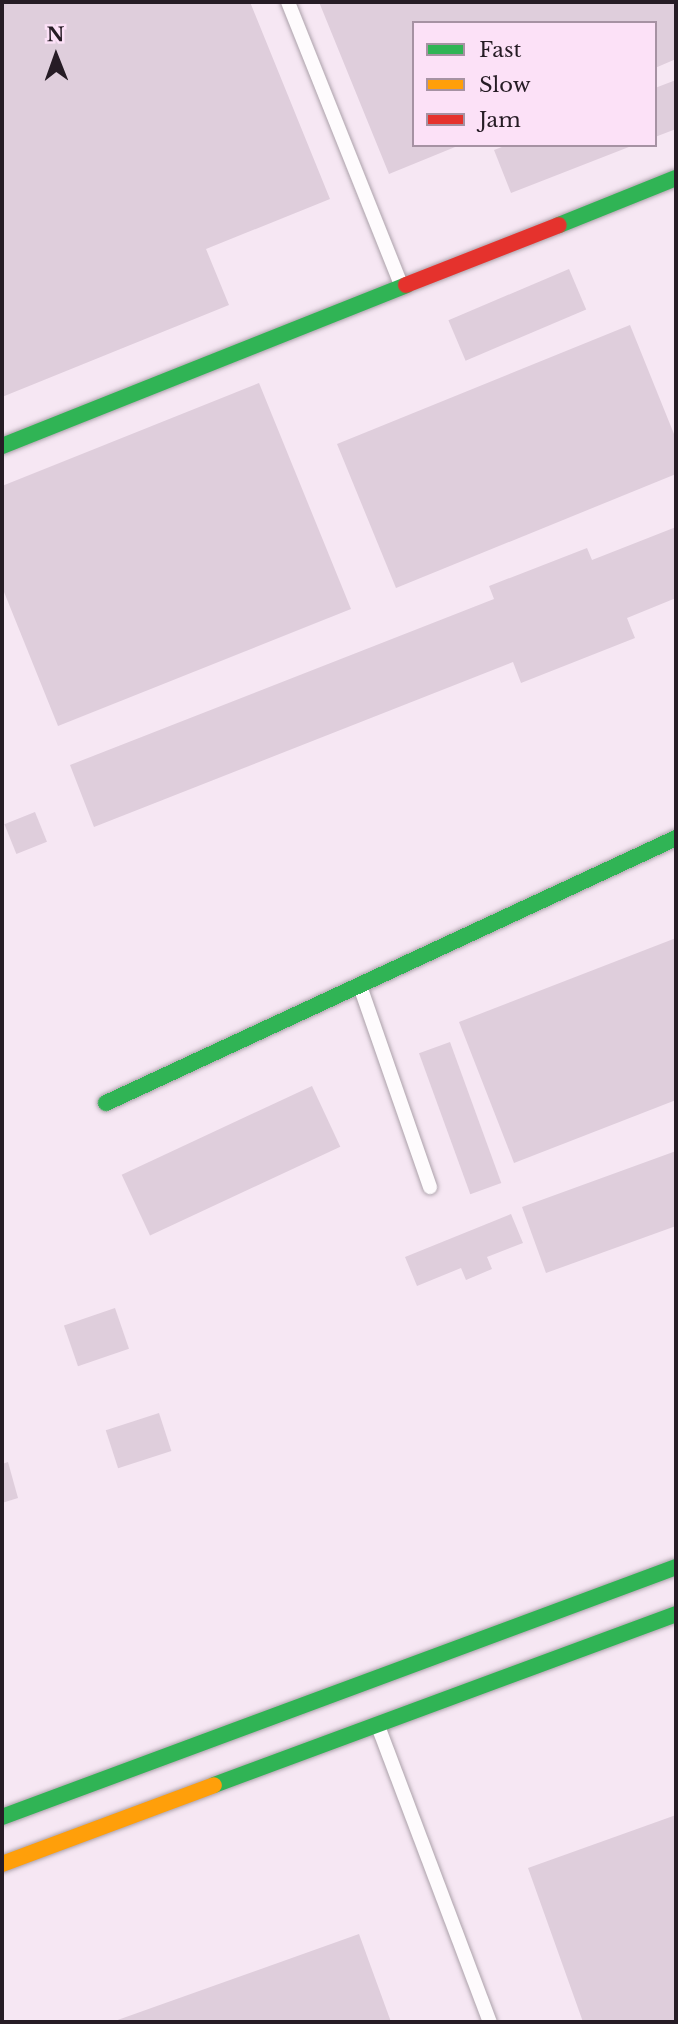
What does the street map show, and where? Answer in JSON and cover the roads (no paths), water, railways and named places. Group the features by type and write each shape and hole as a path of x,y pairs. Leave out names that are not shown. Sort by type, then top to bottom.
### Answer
{"main road":[{"path":"2,446 676,178"},
{"path":"106,1103 676,838"},
{"path":"2,1817 676,1567"},
{"path":"2,1864 676,1614"},
{"path":"362,1683 377,1724"}],"lane":[{"path":"288,2 402,287"},
{"path":"360,985 429,1187"},
{"path":"377,1724 490,2022"}]}
